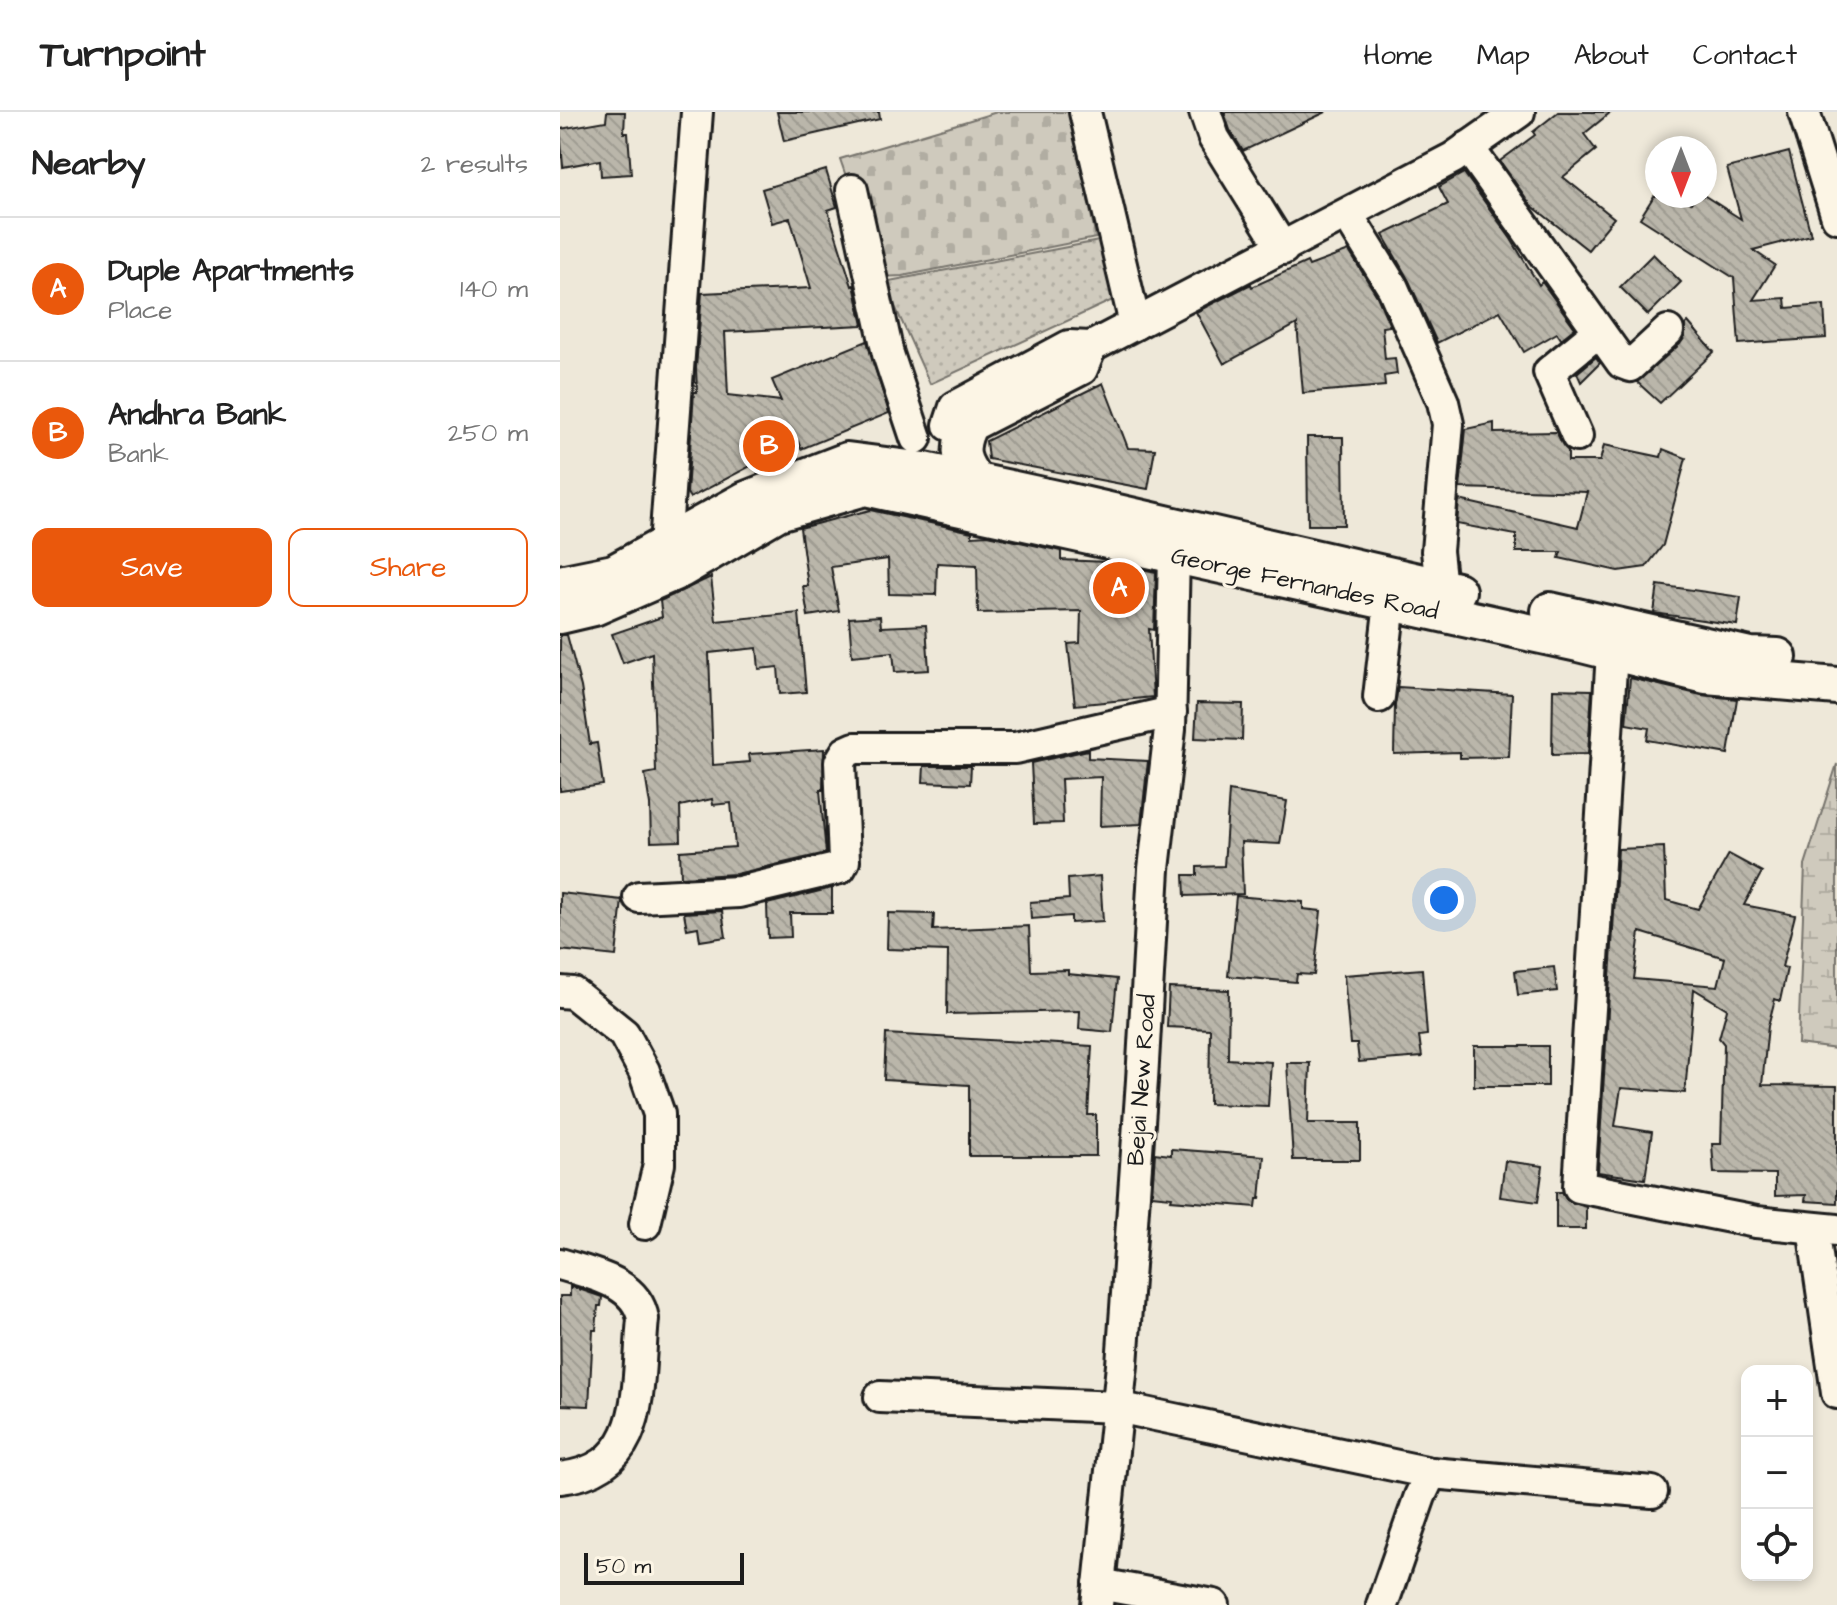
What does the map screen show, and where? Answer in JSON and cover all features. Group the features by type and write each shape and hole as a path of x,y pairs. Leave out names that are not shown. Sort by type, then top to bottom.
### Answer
{"main road":[{"path":"958,426 959,454 976,482"},
{"name":"George Fernandes Road","path":"560,584 614,573 746,500 847,461 862,477 865,487 1441,588 1750,656 1837,661"},
{"name":"George Fernandes Road","path":"560,615 594,607 681,569 778,512 862,477 925,471 976,482 1390,602 1706,675 1837,686"}],"street":[{"path":"665,545 697,112"},
{"path":"1085,112 1135,324"},
{"path":"1205,112 1214,138 1283,249"},
{"path":"862,477 916,438 958,426 1082,369 1091,347 1347,214 1468,147 1519,112"},
{"path":"1804,112 1837,217"},
{"path":"1468,147 1622,363 1627,366 1668,331"},
{"path":"852,190 888,354 916,438"},
{"path":"1347,214 1393,288 1443,402 1448,424 1437,551 1441,588"},
{"path":"1577,436 1549,372 1598,332"},
{"name":"Bejai New Road","path":"1098,1595 1117,1407 1142,1080 1154,869 1171,712 1176,541"},
{"path":"1379,697 1390,602"},
{"path":"1612,652 1579,1187 1756,1222 1825,1229 1837,1393"},
{"path":"639,897 739,892 840,868 844,861 840,762 846,752 855,748 1015,748 1171,712"},
{"path":"560,992 573,993 624,1034 644,1071 659,1114 659,1164 645,1224"},
{"path":"560,1264 621,1286 641,1306 643,1319 632,1424 622,1448 603,1465 581,1476 560,1478"},
{"path":"880,1397 1117,1407 1431,1473 1652,1492"},
{"path":"1382,1605 1431,1473"},
{"path":"1098,1595 1214,1605"}],"green space":[{"path":"997,112 1070,112 1096,238 902,276 881,277 840,159"},
{"path":"1099,241 1115,299 930,384 884,282"},
{"path":"1837,764 1837,1049 1798,1044 1805,865"}],"building":[{"path":"607,112 625,112 624,133 628,133 631,174 601,176 600,160 563,167 560,129 606,121"},
{"path":"777,112 879,112 880,119 784,141"},
{"path":"1224,112 1326,112 1243,151 1230,130"},
{"path":"1558,112 1611,112 1584,134 1596,150 1563,177 1614,218 1588,250 1531,205 1500,161 1535,135 1533,132"},
{"path":"1789,152 1811,235 1753,250 1775,265 1753,300 1785,298 1786,308 1824,305 1826,338 1739,344 1734,278 1640,218 1646,208 1717,208 1717,204 1741,219 1727,168"},
{"path":"826,170 837,207 828,210 854,285 863,325 725,332 728,395 781,401 772,380 867,341 889,413 801,449 798,441 690,498 687,493 694,392 697,392 702,293 811,288 790,218 772,223 762,189"},
{"path":"1464,173 1539,285 1542,282 1575,328 1561,339 1557,333 1524,352 1500,311 1437,343 1409,281 1383,235 1448,204 1439,187"},
{"path":"1349,251 1377,296 1390,326 1382,327 1385,359 1395,358 1397,374 1384,376 1385,386 1303,393 1297,324 1224,364 1196,312 1251,284 1252,287 1307,262 1309,266"},
{"path":"1653,254 1681,282 1648,315 1620,287"},
{"path":"1688,322 1714,352 1660,403 1637,382 1680,344"},
{"path":"1596,357 1600,363 1581,382 1577,373"},
{"path":"1103,383 1128,448 1155,449 1148,489 988,459 986,441"},
{"path":"1494,423 1494,433 1556,432 1568,451 1568,461 1600,461 1604,445 1661,457 1663,449 1686,458 1663,545 1646,567 1618,571 1559,558 1561,552 1516,552 1516,535 1457,524 1459,500 1578,527 1587,492 1460,488 1466,429"},
{"path":"1307,437 1343,437 1344,525 1308,525"},
{"path":"870,510 972,532 972,536 988,535 1061,551 1061,560 1108,562 1156,572 1154,630 1149,629 1153,697 1075,705 1068,644 1080,643 1081,611 978,613 977,565 937,563 936,595 889,594 888,559 831,567 839,611 808,616 803,586 808,586 800,528"},
{"path":"711,577 716,621 799,613 806,692 780,694 778,667 759,669 757,648 709,653 713,765 750,762 749,754 824,749 823,790 820,790 826,853 736,874 681,877 680,851 735,847 731,803 713,805 712,799 680,806 681,841 651,842 645,774 656,772 652,653 623,663 612,634 662,617 660,601"},
{"path":"1658,585 1741,597 1737,625 1654,613"},
{"path":"880,616 881,627 926,625 929,670 895,672 893,652 852,656 849,618"},
{"path":"560,635 567,635 581,687 590,744 597,743 603,785 560,791"},
{"path":"1630,678 1701,695 1737,699 1728,754 1647,740 1649,728 1626,724"},
{"path":"1398,687 1512,694 1509,757 1460,758 1460,752 1394,754"},
{"path":"1553,689 1592,690 1588,754 1552,755"},
{"path":"1197,703 1243,704 1242,740 1195,738"},
{"path":"1088,750 1088,758 1148,761 1141,824 1100,826 1101,777 1061,779 1063,823 1034,824 1031,763"},
{"path":"924,766 971,766 970,784 923,782"},
{"path":"1229,791 1287,801 1280,844 1241,842 1243,894 1185,896 1184,875 1197,875 1197,867 1224,866"},
{"path":"1664,847 1666,900 1698,909 1729,854 1762,872 1744,905 1795,915 1782,967 1787,968 1780,1001 1775,999 1768,1026 1762,1085 1837,1086 1837,1203 1805,1201 1806,1195 1775,1196 1775,1174 1714,1173 1712,1144 1721,1144 1724,1044 1719,1038 1727,1009 1694,989 1685,1093 1621,1088 1615,1126 1652,1132 1645,1179 1598,1172 1618,849","holes":["1640,932 1725,958 1718,986 1634,979"]},
{"path":"1100,876 1103,921 1071,923 1071,916 1031,919 1030,902 1069,899 1068,879"},
{"path":"832,888 832,913 790,913 791,937 768,938 767,904"},
{"path":"560,893 622,900 616,956 560,950"},
{"path":"1236,896 1303,902 1303,909 1321,911 1314,975 1297,974 1296,982 1228,976"},
{"path":"722,911 726,937 700,941 698,927 687,929 684,913"},
{"path":"888,913 934,914 933,930 1029,926 1031,971 1068,970 1068,974 1117,979 1112,1032 1079,1029 1080,1011 947,1014 948,951 887,949"},
{"path":"1554,967 1557,991 1518,995 1515,971"},
{"path":"1422,969 1427,1035 1419,1036 1422,1057 1359,1062 1357,1044 1350,1044 1344,975"},
{"path":"1169,988 1229,990 1228,1059 1271,1062 1268,1106 1209,1104 1210,1029 1167,1027"},
{"path":"886,1034 1092,1046 1088,1115 1096,1115 1096,1156 969,1156 969,1085 884,1080"},
{"path":"1474,1046 1548,1046 1548,1086 1474,1086"},
{"path":"1287,1063 1310,1063 1308,1123 1360,1123 1360,1160 1293,1160"},
{"path":"1171,1149 1264,1156 1260,1199 1257,1199 1256,1207 1171,1200 1172,1197 1152,1195 1155,1153 1171,1155"},
{"path":"1505,1161 1543,1166 1538,1202 1500,1197"},
{"path":"1556,1192 1562,1192 1568,1201 1586,1207 1586,1229 1556,1229"},
{"path":"570,1286 602,1297 596,1330 593,1330 589,1406 561,1405 560,1296 570,1296"}],"place":[{"name":"Andhra Bank","path":"769,446"},
{"name":"Duple Apartments","path":"1119,588"}]}
